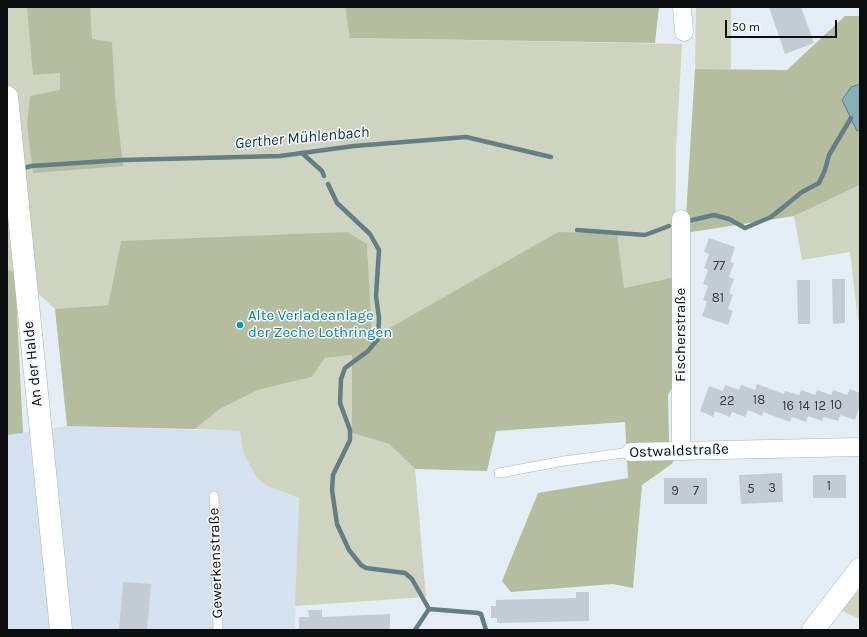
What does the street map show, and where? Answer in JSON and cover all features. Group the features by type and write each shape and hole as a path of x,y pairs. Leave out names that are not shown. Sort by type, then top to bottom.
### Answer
{"street":[{"path":"682,7 684,32"},
{"name":"An der Halde","path":"7,97 20,229 43,420 61,630"},
{"name":"Fischerstraße","path":"681,219 681,451"},
{"name":"Ostwaldstraße","path":"631,452 860,447"},
{"path":"813,630 860,569"}],"lane":[{"name":"Ostwaldstraße","path":"499,473 564,461 631,452"},
{"name":"Gewerkenstraße","path":"214,496 218,630"}],"shaded area":[{"path":"67,426 240,431 243,452 267,486 299,498 295,630 7,630 7,435"}],"green space":[{"path":"7,7 345,7 351,38 682,44 676,148 675,277 624,288 558,232 371,339 367,244 121,241 108,305 55,309 15,272 7,269"},
{"path":"27,7 90,7 92,39 112,42 115,96 123,166 33,173 27,124 30,96 60,90 60,73 33,75"},
{"path":"345,7 659,7 655,43 350,38"},
{"path":"696,7 731,7 731,69 695,69"},
{"path":"845,16 860,16 860,185 794,216 685,233 695,69 787,70"},
{"path":"860,185 860,320 858,320 850,252 802,260 794,216"},
{"path":"347,232 367,244 372,338 558,232 617,234 624,288 675,277 676,380 668,395 669,441 673,463 642,485 633,588 613,584 511,592 502,581 538,493 628,478 625,422 496,431 487,471 415,469 389,444 352,433 352,355 325,358 312,377 258,390 220,409 195,429 67,426 55,309 108,305 121,241"},
{"path":"7,269 15,272 23,433 7,435"},
{"path":"352,355 352,433 389,444 415,469 426,597 295,606 299,498 267,486 257,478 243,452 240,431 195,429 220,409 258,390 312,377 325,358"},
{"path":"860,586 860,619 840,610"}],"water":[{"path":"860,84 860,130 857,131 842,100 851,87"}],"building":[{"path":"769,7 801,7 814,43 785,54"},
{"path":"709,238 735,247 730,262 734,263 729,277 734,279 729,293 733,295 728,309 733,311 728,325 702,316 707,302 703,300 708,286 703,284 708,270 704,268 709,254 704,252"},
{"path":"832,279 845,279 845,323 833,324"},
{"path":"797,280 810,280 810,324 798,324"},
{"path":"757,384 784,394 785,391 799,395 801,390 815,395 817,390 831,395 833,390 847,395 850,389 860,393 860,405 855,420 841,415 838,421 824,417 822,421 808,416 806,422 792,417 790,422 763,412 762,416 748,410 745,417 732,412 730,417 715,411 713,417 700,411 709,386 723,391 725,385 739,390 741,385 755,390"},
{"path":"782,473 783,502 741,504 739,475"},
{"path":"813,475 846,475 846,498 813,498"},
{"path":"664,478 707,478 707,504 664,504"},
{"path":"123,582 151,584 147,630 119,630"},
{"path":"576,592 589,592 589,621 497,623 497,618 491,618 491,606 496,606 496,600 576,598"},
{"path":"308,610 322,610 322,617 390,614 390,630 299,630 299,617 309,617"}],"waterway":[{"name":"Gerther Mühlenbach","path":"688,221 714,215 729,219 745,228 771,217 802,192 819,183 825,170 829,155 851,118"},
{"name":"Gerther Mühlenbach","path":"21,169 31,166 123,160 280,156 354,146 466,137 551,157"},
{"path":"302,153 322,171 324,176"},
{"path":"328,184 337,203 370,234 379,250 376,296 379,318 378,339 368,351 345,368 341,379 340,403 350,430 350,440 333,475 332,490 337,524 349,550 361,565 366,568 405,573 412,579 429,609 481,614 486,630"},
{"name":"Gerther Mühlenbach","path":"577,230 645,235 669,226"},
{"path":"415,630 429,609"}],"place":[{"name":"Alte Verladeanlage der Zeche Lothringen","path":"240,325"}]}
